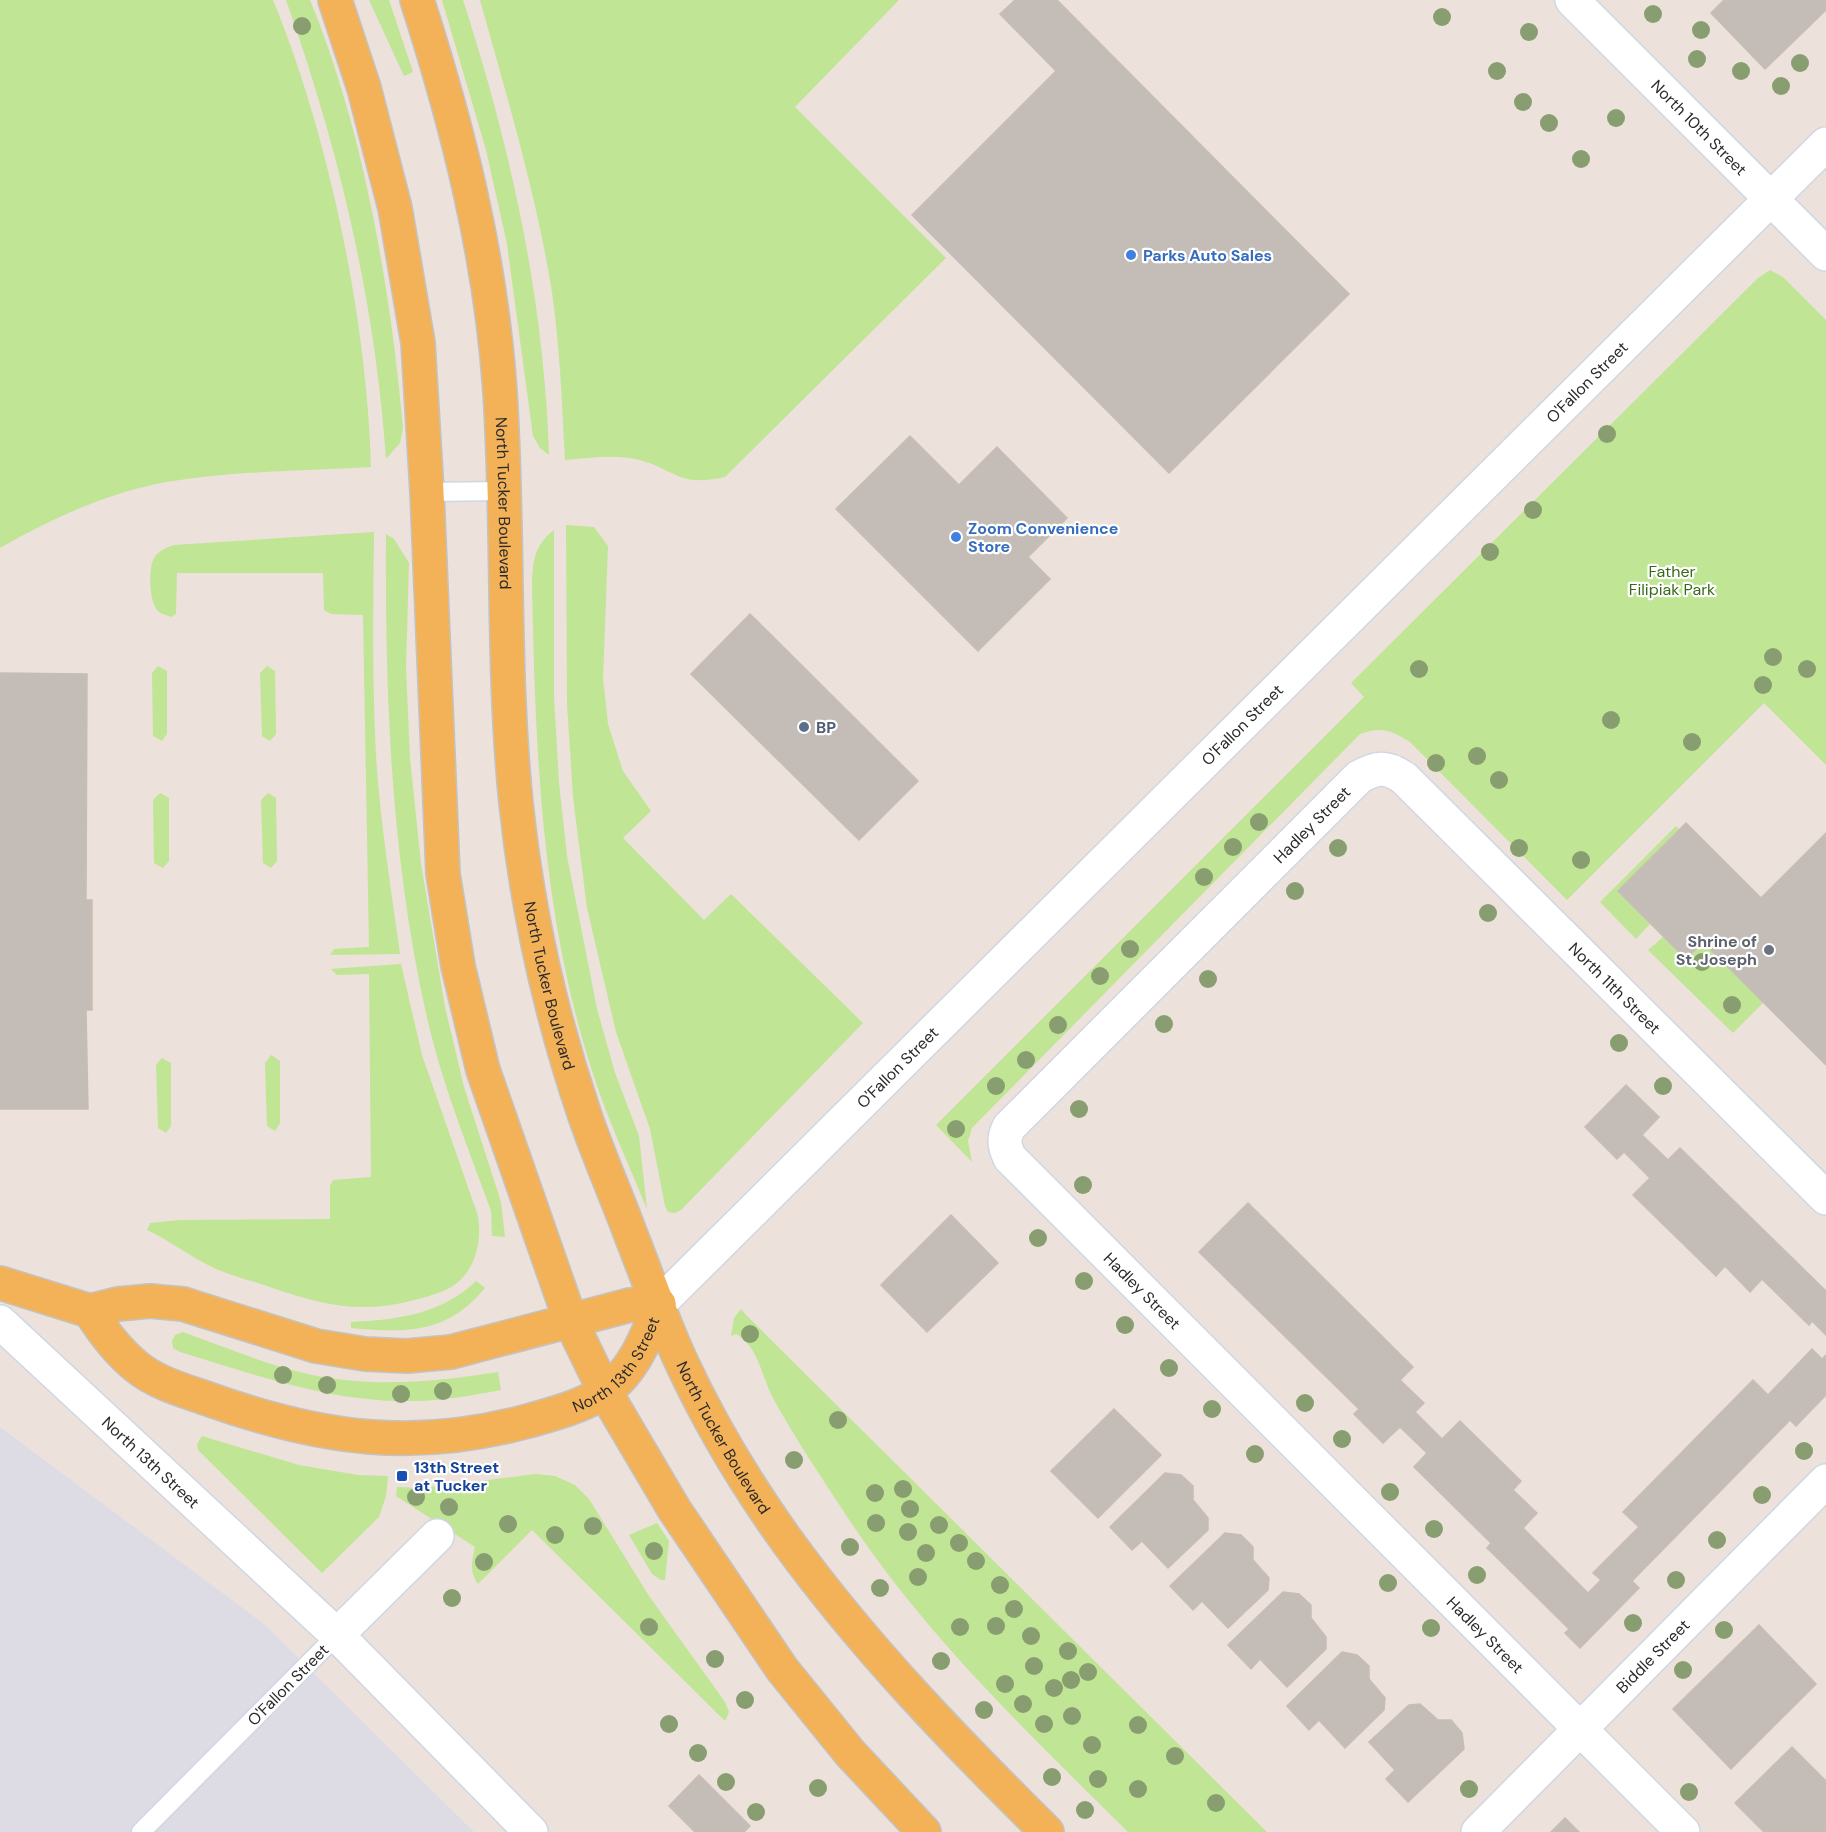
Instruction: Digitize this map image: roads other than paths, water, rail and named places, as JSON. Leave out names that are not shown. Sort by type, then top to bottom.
[{"type":"main road","points":[[334,0],[364,88],[395,208],[418,343],[427,492],[443,874],[458,966],[483,1070],[571,1322],[604,1392],[674,1509],[782,1669],[850,1753],[924,1832]]},
{"type":"main road","name":"North Tucker Boulevard","points":[[417,0],[435,56],[476,211],[500,387],[508,686],[516,802],[528,887],[568,1063],[586,1120],[679,1357],[708,1414],[786,1540],[853,1624],[923,1705],[1047,1832]]},
{"type":"main road","points":[[0,1283],[90,1311]]},
{"type":"main road","name":"North 13th Street","points":[[150,1301],[183,1304],[316,1346],[365,1354],[407,1356],[451,1352],[630,1305],[658,1304],[647,1338],[624,1372],[604,1392],[556,1413],[479,1432],[414,1438],[358,1438],[299,1427],[237,1409],[167,1384],[138,1367],[108,1340],[90,1311],[118,1304],[150,1301]]},
{"type":"street","name":"North 10th Street","points":[[1572,0],[1826,254]]},
{"type":"street","name":"O'Fallon Street","points":[[658,1304],[1826,144]]},
{"type":"street","name":"Hadley Street","points":[[1404,777],[1390,768],[1375,768],[1359,777],[1010,1127],[1004,1146],[1010,1158],[1683,1832]]},
{"type":"street","name":"North 11th Street","points":[[1404,777],[1826,1198]]},
{"type":"street","name":"North 13th Street","points":[[0,1322],[337,1635],[531,1832]]},
{"type":"street","name":"Biddle Street","points":[[1478,1832],[1826,1481]]},
{"type":"street","name":"O'Fallon Street","points":[[337,1635],[437,1536]]},
{"type":"lane","points":[[427,492],[504,491]]},
{"type":"lane","name":"O'Fallon Street","points":[[141,1832],[337,1635]]},
{"type":"place","name":"Parks Auto Sales","points":[[1131,255]]},
{"type":"place","name":"Zoom Convenience Store","points":[[956,537]]},
{"type":"place","name":"BP","points":[[804,727]]},
{"type":"place","name":"Shrine of St. Joseph","points":[[1769,950]]},
{"type":"place","name":"13th Street at Tucker","points":[[402,1476]]},
{"type":"park label","name":"Father Filipiak Park","points":[[1672,580]]}]
